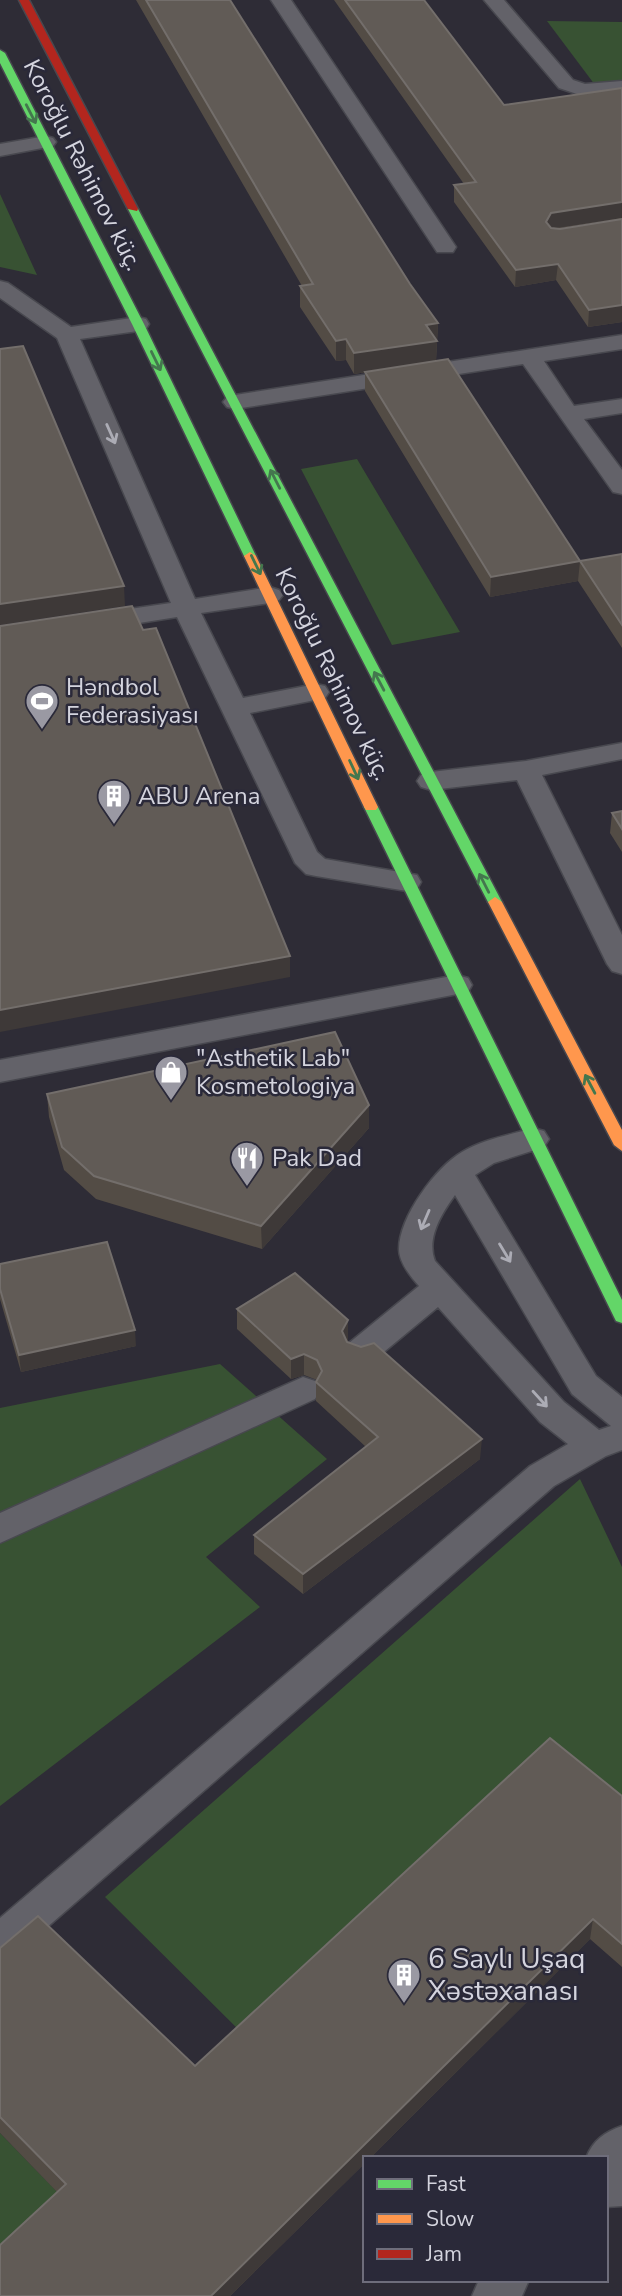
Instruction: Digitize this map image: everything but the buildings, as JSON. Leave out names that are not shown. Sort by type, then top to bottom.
[{"type":"main road","name":"Koroğlu Rəhimov küç.","points":[[24,0],[622,1144]]},
{"type":"main road","name":"Koroğlu Rəhimov küç.","points":[[0,53],[138,324],[457,985],[622,1317]]},
{"type":"lane","points":[[281,0],[445,247]]},
{"type":"lane","points":[[494,0],[566,84],[583,90],[622,87]]},
{"type":"lane","points":[[0,150],[46,142]]},
{"type":"lane","points":[[0,288],[67,334],[186,608],[305,857],[316,867],[407,882]]},
{"type":"lane","points":[[67,334],[138,324]]},
{"type":"lane","points":[[234,402],[622,342]]},
{"type":"lane","points":[[528,356],[622,487]]},
{"type":"lane","points":[[568,414],[622,406]]},
{"type":"lane","points":[[67,626],[270,595]]},
{"type":"lane","points":[[235,708],[316,692]]},
{"type":"lane","points":[[432,781],[526,770],[622,751]]},
{"type":"lane","points":[[526,770],[622,964]]},
{"type":"lane","points":[[0,1071],[457,985]]},
{"type":"lane","points":[[533,1139],[480,1157],[458,1173],[438,1194],[416,1243],[416,1256],[423,1269],[552,1412],[608,1441]]},
{"type":"lane","points":[[458,1173],[584,1385],[622,1416]]},
{"type":"lane","points":[[361,1352],[440,1287]]},
{"type":"lane","points":[[0,1529],[303,1390]]},
{"type":"lane","points":[[0,1943],[542,1476],[608,1441]]},
{"type":"lane","points":[[608,2158],[622,2146]]},
{"type":"lane","points":[[494,2296],[505,2282]]},
{"type":"green space","points":[[547,21],[622,22],[622,81],[595,85]]},
{"type":"green space","points":[[0,194],[37,275],[0,267]]},
{"type":"green space","points":[[357,459],[460,632],[392,645],[301,469]]},
{"type":"green space","points":[[220,1364],[327,1459],[206,1557],[260,1607],[0,1806],[0,1408]]},
{"type":"green space","points":[[580,1479],[622,1567],[622,1819],[248,2039],[105,1897]]},
{"type":"green space","points":[[0,2133],[68,2203],[0,2267]]},
{"type":"traffic: fast","points":[[0,53],[138,324],[250,556]]},
{"type":"traffic: fast","points":[[133,209],[495,902]]},
{"type":"traffic: fast","points":[[371,807],[622,1317]]},
{"type":"traffic: slow","points":[[250,556],[371,807]]},
{"type":"traffic: slow","points":[[495,902],[622,1145]]},
{"type":"traffic: jam","points":[[24,0],[133,209]]},
{"type":"place","name":"Həndbol Federasiyası","points":[[42,731]]},
{"type":"place","name":"ABU Arena","points":[[114,826]]},
{"type":"place","name":"\"Asthetik Lab\" Kosmetologiya","points":[[171,1102]]},
{"type":"place","name":"Pak Dad","points":[[247,1188]]},
{"type":"place","name":"6 Saylı Uşaq Xəstəxanası","points":[[404,2005]]}]
